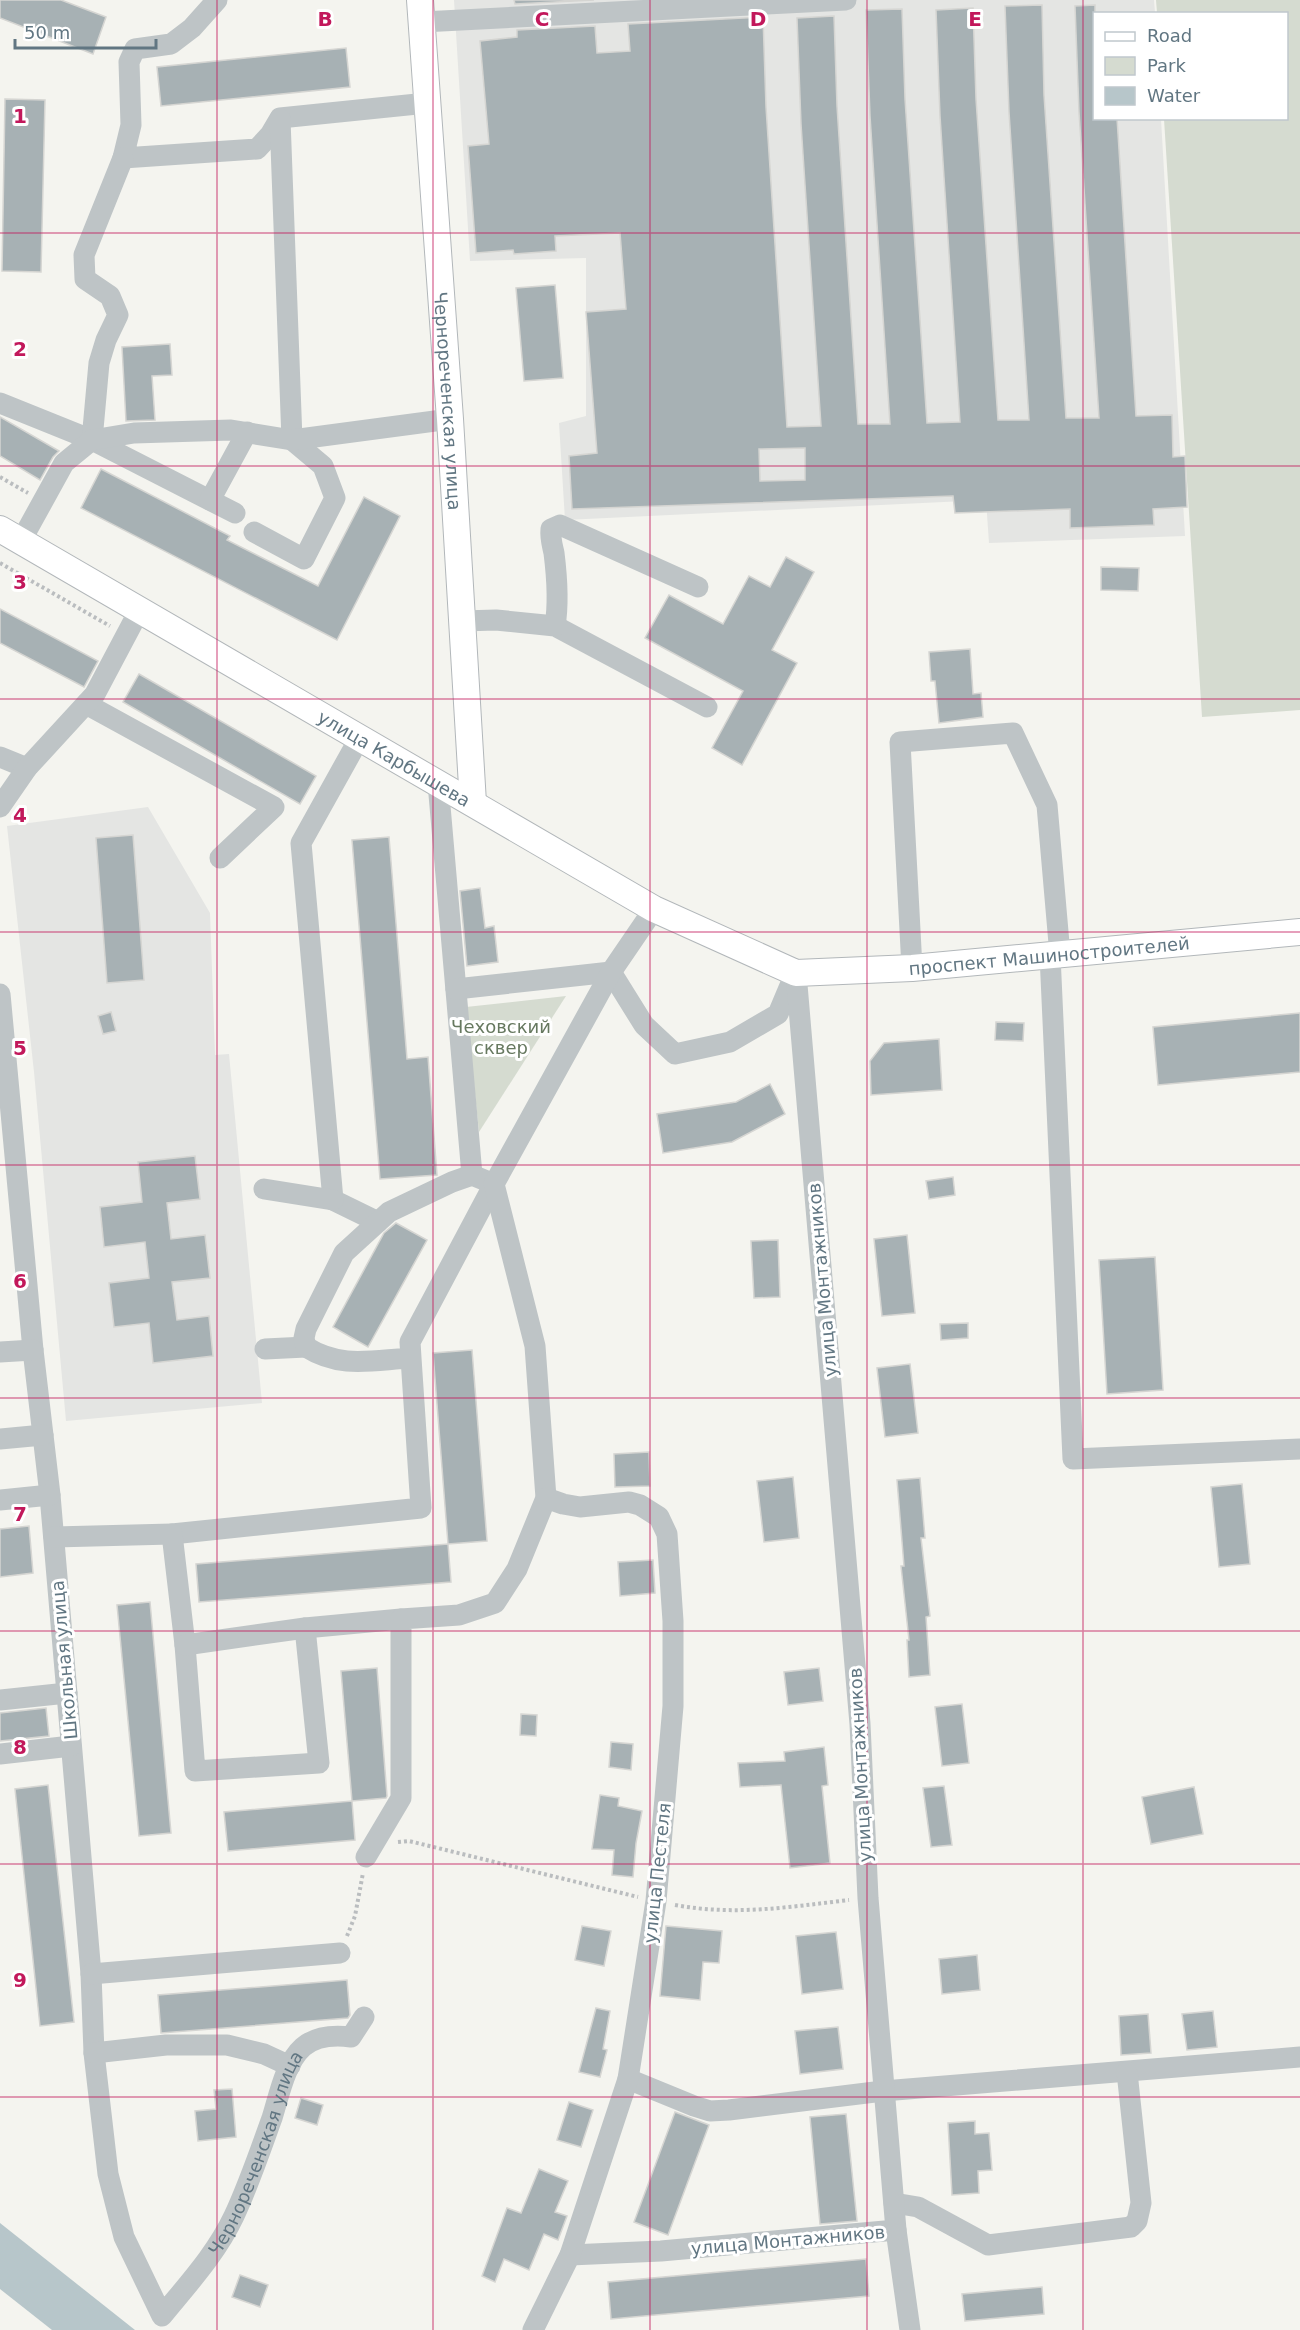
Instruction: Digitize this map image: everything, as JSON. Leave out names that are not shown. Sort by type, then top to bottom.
[{"type":"main road","name":"Чернореченская улица","points":[[421,11],[450,419],[473,803]]},
{"type":"main road","name":"улица Карбышева","points":[[11,535],[654,909],[796,973]]},
{"type":"main road","name":"проспект Машиностроителей","points":[[796,973],[912,968],[1300,932]]},
{"type":"street","points":[[92,440],[99,363],[106,340],[118,315],[110,296],[85,279],[84,255],[123,158],[131,125],[129,62],[135,49],[171,44],[192,28],[216,0]]},
{"type":"street","points":[[421,11],[846,0]]},
{"type":"street","points":[[280,118],[427,103]]},
{"type":"street","points":[[123,158],[257,149],[270,135],[280,118]]},
{"type":"street","points":[[255,532],[304,559],[335,498],[323,466],[292,440],[280,118]]},
{"type":"street","points":[[0,403],[92,440],[235,513]]},
{"type":"street","points":[[11,535],[43,501],[64,463],[92,440],[134,433],[231,430],[292,440],[450,419]]},
{"type":"street","points":[[210,500],[247,432]]},
{"type":"street","points":[[555,626],[558,605],[550,538],[551,529],[560,525],[698,587]]},
{"type":"street","points":[[0,807],[27,768],[95,694],[140,609]]},
{"type":"street","points":[[462,621],[496,620],[555,626],[707,707]]},
{"type":"street","points":[[86,704],[273,807],[220,858]]},
{"type":"street","points":[[912,968],[900,742],[1013,733],[1047,805],[1055,955],[1073,1459],[1300,1449]]},
{"type":"street","points":[[333,1200],[301,843],[360,737]]},
{"type":"street","points":[[0,757],[27,768]]},
{"type":"street","points":[[438,783],[472,1175]]},
{"type":"street","points":[[54,1537],[172,1534],[421,1508],[410,1342],[611,972],[654,909]]},
{"type":"street","points":[[456,989],[611,972]]},
{"type":"street","points":[[611,972],[644,1025],[675,1054],[730,1042],[778,1014],[796,973]]},
{"type":"street","name":"улица Монтажников","points":[[570,2255],[661,2251],[896,2230],[868,1898],[860,1724],[796,973]]},
{"type":"street","name":"Школьная улица","points":[[0,994],[33,1350],[54,1537],[91,1974],[94,2053],[108,2174],[117,2212],[132,2255],[162,2316]]},
{"type":"street","points":[[306,1347],[304,1338],[306,1329],[344,1253],[389,1212],[472,1175],[494,1184]]},
{"type":"street","points":[[185,1645],[305,1628],[459,1615],[495,1603],[517,1569],[546,1498],[535,1346],[494,1184]]},
{"type":"street","points":[[264,1189],[333,1200],[378,1222]]},
{"type":"street","points":[[265,1349],[306,1347],[322,1357],[341,1362],[411,1358]]},
{"type":"street","points":[[0,1352],[33,1350]]},
{"type":"street","points":[[0,1438],[43,1435]]},
{"type":"street","points":[[0,1500],[50,1495]]},
{"type":"street","name":"улица Пестеля","points":[[533,2330],[570,2255],[628,2079],[656,1901],[673,1706],[674,1621],[667,1534],[659,1517],[640,1505],[629,1502],[580,1507],[546,1498]]},
{"type":"street","points":[[172,1534],[185,1645],[195,1771],[319,1763],[305,1628]]},
{"type":"street","points":[[366,1857],[401,1798],[401,1619]]},
{"type":"street","points":[[0,1700],[67,1693]]},
{"type":"street","points":[[0,1754],[71,1746]]},
{"type":"street","points":[[91,1974],[340,1953]]},
{"type":"street","name":"Чернореченская улица","points":[[162,2316],[223,2238],[256,2163],[290,2066],[303,2047],[322,2037],[333,2035],[351,2037],[364,2017]]},
{"type":"street","points":[[94,2053],[166,2045],[227,2045],[264,2054],[290,2066]]},
{"type":"street","points":[[628,2079],[710,2110],[729,2110],[883,2091],[1300,2057]]},
{"type":"street","points":[[894,2203],[918,2207],[988,2245],[1131,2227],[1137,2221],[1141,2203],[1127,2072]]},
{"type":"street","points":[[896,2230],[910,2330]]},
{"type":"path","points":[[0,477],[43,501]]},
{"type":"path","points":[[0,562],[126,636]]},
{"type":"path","points":[[340,1953],[355,1916],[366,1857],[387,1844],[409,1841],[656,1901],[707,1911],[760,1911],[868,1898]]},
{"type":"shaded area","points":[[454,0],[1154,0],[1155,12],[1093,12],[1093,120],[1161,120],[1185,536],[989,543],[986,500],[565,520],[559,423],[586,416],[586,258],[470,261]]},
{"type":"shaded area","points":[[148,807],[210,913],[215,1055],[229,1054],[262,1403],[66,1421],[34,1072],[7,826]]},
{"type":"green space","points":[[1156,0],[1300,0],[1300,710],[1202,717],[1164,120],[1288,120],[1288,12],[1157,12]]},
{"type":"green space","name":"Чеховский сквер","points":[[566,996],[479,1132],[466,1007]]},
{"type":"water","points":[[0,2223],[135,2330],[52,2330],[0,2289]]},
{"type":"building","points":[[0,0],[61,0],[106,17],[93,54],[0,18]]},
{"type":"building","points":[[514,0],[594,0],[515,4]]},
{"type":"building","points":[[1042,5],[1044,95],[1066,418],[1099,418],[1079,112],[1075,6],[1095,5],[1095,12],[1093,12],[1093,120],[1117,120],[1136,416],[1172,415],[1173,457],[1185,456],[1187,507],[1153,509],[1154,525],[1070,528],[1070,509],[955,513],[953,496],[572,509],[569,456],[597,453],[586,312],[626,309],[620,233],[555,236],[556,251],[514,254],[513,250],[476,253],[468,146],[489,144],[480,41],[517,37],[517,30],[595,26],[597,53],[630,51],[628,24],[763,17],[766,107],[787,427],[821,426],[801,124],[797,18],[834,16],[837,106],[858,424],[890,424],[870,116],[866,10],[902,9],[905,99],[927,423],[960,422],[940,116],[936,10],[973,8],[976,99],[998,420],[1029,420],[1009,112],[1005,6]],"holes":[[[805,448],[805,480],[760,481],[759,449]]]},
{"type":"building","points":[[346,48],[350,87],[161,106],[157,67]]},
{"type":"building","points":[[5,99],[45,100],[41,272],[2,271]]},
{"type":"building","points":[[555,285],[563,378],[524,381],[516,288]]},
{"type":"building","points":[[170,344],[172,375],[152,376],[155,420],[126,421],[122,347]]},
{"type":"building","points":[[0,417],[59,451],[40,480],[0,456]]},
{"type":"building","points":[[101,469],[230,536],[227,540],[318,586],[364,497],[400,516],[337,640],[81,508]]},
{"type":"building","points":[[786,557],[814,572],[772,650],[797,663],[742,765],[712,748],[743,691],[645,638],[669,595],[723,624],[749,576],[770,587]]},
{"type":"building","points":[[1101,567],[1139,568],[1138,591],[1101,590]]},
{"type":"building","points":[[0,609],[98,661],[84,687],[0,643]]},
{"type":"building","points":[[970,649],[973,694],[981,693],[983,717],[939,723],[935,681],[931,681],[929,652]]},
{"type":"building","points":[[139,674],[316,776],[300,804],[123,702]]},
{"type":"building","points":[[133,835],[144,980],[107,983],[96,838]]},
{"type":"building","points":[[389,837],[407,1059],[428,1057],[437,1175],[380,1179],[352,840]]},
{"type":"building","points":[[480,888],[485,928],[494,926],[498,962],[467,966],[460,891]]},
{"type":"building","points":[[111,1012],[116,1031],[103,1034],[98,1016]]},
{"type":"building","points":[[1300,1013],[1300,1072],[1158,1085],[1153,1027]]},
{"type":"building","points":[[996,1022],[1024,1023],[1023,1041],[995,1040]]},
{"type":"building","points":[[939,1039],[942,1090],[871,1095],[870,1061],[884,1043]]},
{"type":"building","points":[[770,1084],[785,1114],[732,1142],[663,1153],[657,1114],[736,1102]]},
{"type":"building","points":[[195,1156],[200,1199],[167,1203],[171,1239],[205,1235],[210,1278],[172,1282],[177,1320],[209,1316],[213,1356],[153,1363],[149,1323],[114,1327],[109,1283],[149,1278],[145,1242],[104,1247],[100,1207],[142,1202],[138,1162]]},
{"type":"building","points":[[953,1177],[955,1195],[929,1199],[926,1181]]},
{"type":"building","points":[[396,1223],[427,1240],[368,1347],[333,1327],[384,1233]]},
{"type":"building","points":[[907,1235],[915,1313],[882,1316],[874,1239]]},
{"type":"building","points":[[778,1240],[780,1297],[754,1298],[751,1241]]},
{"type":"building","points":[[1155,1257],[1163,1390],[1107,1394],[1099,1260]]},
{"type":"building","points":[[968,1323],[968,1338],[941,1340],[940,1324]]},
{"type":"building","points":[[472,1350],[487,1541],[448,1544],[433,1353]]},
{"type":"building","points":[[910,1364],[918,1433],[885,1437],[877,1368]]},
{"type":"building","points":[[649,1452],[650,1486],[615,1487],[614,1454]]},
{"type":"building","points":[[793,1477],[799,1538],[764,1542],[757,1481]]},
{"type":"building","points":[[920,1478],[925,1538],[921,1538],[930,1616],[926,1617],[930,1675],[909,1677],[907,1640],[909,1640],[901,1566],[904,1566],[897,1480]]},
{"type":"building","points":[[1242,1484],[1250,1564],[1219,1567],[1211,1487]]},
{"type":"building","points":[[29,1526],[33,1573],[0,1577],[0,1529]]},
{"type":"building","points":[[448,1544],[451,1582],[199,1602],[196,1564]]},
{"type":"building","points":[[653,1560],[655,1593],[620,1596],[618,1562]]},
{"type":"building","points":[[150,1602],[171,1833],[139,1836],[117,1605]]},
{"type":"building","points":[[377,1668],[387,1796],[386,1798],[352,1801],[341,1671]]},
{"type":"building","points":[[819,1668],[823,1701],[788,1705],[784,1672]]},
{"type":"building","points":[[962,1704],[969,1763],[942,1766],[935,1707]]},
{"type":"building","points":[[46,1708],[49,1736],[0,1741],[0,1713]]},
{"type":"building","points":[[521,1714],[537,1715],[536,1736],[520,1735]]},
{"type":"building","points":[[611,1742],[633,1744],[631,1770],[609,1767]]},
{"type":"building","points":[[824,1747],[828,1785],[822,1786],[830,1863],[790,1868],[781,1785],[740,1787],[738,1763],[785,1761],[784,1752]]},
{"type":"building","points":[[48,1785],[74,2022],[40,2026],[15,1789]]},
{"type":"building","points":[[944,1786],[952,1845],[931,1847],[923,1788]]},
{"type":"building","points":[[1194,1787],[1203,1834],[1151,1844],[1142,1797]]},
{"type":"building","points":[[600,1795],[619,1798],[618,1806],[642,1811],[633,1877],[612,1875],[614,1850],[592,1849]]},
{"type":"building","points":[[352,1801],[355,1840],[228,1851],[224,1812]]},
{"type":"building","points":[[582,1926],[611,1931],[604,1966],[575,1960]]},
{"type":"building","points":[[666,1926],[722,1931],[719,1963],[703,1962],[700,2000],[660,1996]]},
{"type":"building","points":[[836,1932],[843,1989],[802,1994],[796,1936]]},
{"type":"building","points":[[977,1955],[980,1990],[942,1994],[939,1959]]},
{"type":"building","points":[[347,1980],[350,2015],[348,2018],[161,2033],[158,1995]]},
{"type":"building","points":[[596,2008],[610,2011],[603,2049],[607,2050],[600,2077],[579,2072]]},
{"type":"building","points":[[1213,2011],[1217,2047],[1187,2050],[1182,2014]]},
{"type":"building","points":[[1148,2014],[1151,2053],[1121,2055],[1119,2016]]},
{"type":"building","points":[[838,2027],[843,2069],[800,2074],[795,2031]]},
{"type":"building","points":[[232,2089],[236,2137],[198,2141],[195,2111],[216,2109],[214,2090]]},
{"type":"building","points":[[301,2098],[323,2105],[317,2125],[295,2118]]},
{"type":"building","points":[[569,2102],[593,2110],[581,2147],[557,2140]]},
{"type":"building","points":[[675,2112],[709,2125],[668,2235],[634,2222]]},
{"type":"building","points":[[846,2114],[857,2221],[820,2224],[810,2117]]},
{"type":"building","points":[[975,2121],[975,2134],[989,2133],[992,2170],[978,2171],[979,2193],[952,2195],[948,2123]]},
{"type":"building","points":[[539,2169],[568,2181],[555,2212],[567,2216],[558,2240],[544,2234],[529,2270],[504,2259],[495,2282],[482,2276],[507,2208],[521,2213]]},
{"type":"building","points":[[866,2259],[869,2296],[611,2319],[608,2282]]},
{"type":"building","points":[[240,2275],[268,2285],[260,2307],[232,2297]]},
{"type":"building","points":[[1042,2287],[1044,2314],[965,2321],[962,2294]]}]
